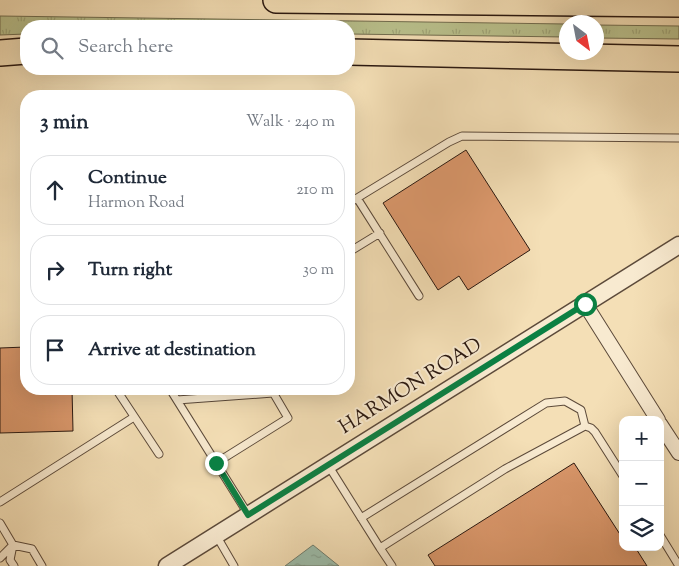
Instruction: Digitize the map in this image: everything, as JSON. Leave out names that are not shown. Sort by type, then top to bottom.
[{"type":"highway","points":[[276,0],[679,4]]},
{"type":"highway","points":[[0,53],[20,51]]},
{"type":"highway","points":[[355,52],[679,59]]},
{"type":"street","name":"HARMON ROAD","points":[[167,566],[679,245]]},
{"type":"street","points":[[585,304],[655,416]]},
{"type":"street","points":[[664,430],[679,453]]},
{"type":"lane","points":[[419,296],[357,198],[449,142],[462,136],[679,138]]},
{"type":"lane","points":[[355,248],[380,233]]},
{"type":"lane","points":[[120,395],[159,454]]},
{"type":"lane","points":[[174,395],[248,515]]},
{"type":"lane","points":[[177,400],[230,395]]},
{"type":"lane","points":[[216,463],[288,418],[274,395]]},
{"type":"lane","points":[[361,518],[546,403],[565,401],[581,410],[585,426]]},
{"type":"lane","points":[[0,502],[134,417]]},
{"type":"lane","points":[[380,548],[505,469],[585,426],[595,432],[619,470]]},
{"type":"lane","points":[[328,464],[392,566]]},
{"type":"lane","points":[[0,523],[13,545],[10,560],[14,566]]},
{"type":"lane","points":[[216,535],[234,566]]},
{"type":"lane","points":[[664,542],[679,566]]},
{"type":"lane","points":[[0,558],[13,545]]},
{"type":"lane","points":[[13,545],[32,549],[42,566]]},
{"type":"green space","points":[[0,16],[283,20],[20,20],[20,34],[0,35]]},
{"type":"green space","points":[[355,21],[559,24],[559,37],[355,34]]},
{"type":"green space","points":[[604,25],[679,26],[679,39],[604,38]]},
{"type":"water","points":[[313,545],[339,566],[285,566]]},
{"type":"building","points":[[466,150],[530,250],[468,290],[459,276],[438,290],[383,203]]},
{"type":"building","points":[[20,347],[20,395],[72,395],[73,431],[0,433],[0,348]]},
{"type":"building","points":[[574,463],[619,533],[619,551],[638,551],[647,566],[435,566],[428,555]]},
{"type":"route","points":[[216,463],[248,515],[585,304]]}]
